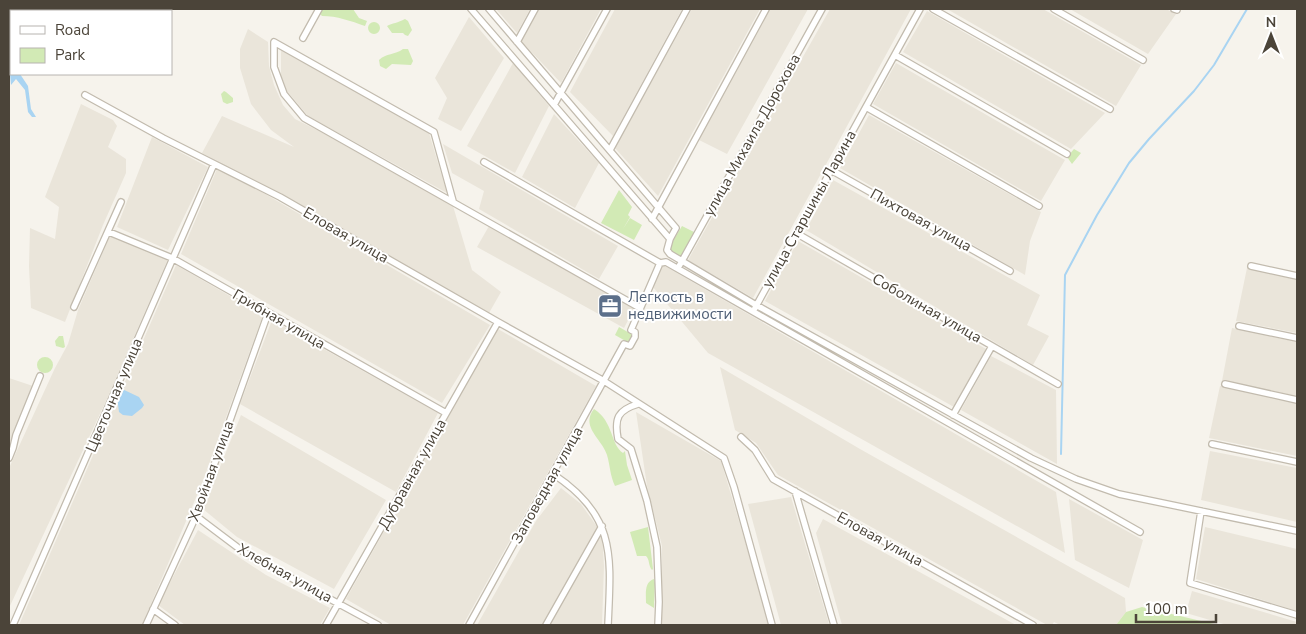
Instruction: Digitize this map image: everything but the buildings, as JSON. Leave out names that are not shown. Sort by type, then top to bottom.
[{"type":"street","points":[[303,38],[319,9]]},
{"type":"street","points":[[471,9],[670,240]]},
{"type":"street","points":[[489,9],[676,228],[670,240],[668,250],[670,254],[756,305],[953,414],[1076,479],[1119,494],[1297,531]]},
{"type":"street","points":[[517,42],[535,9]]},
{"type":"street","points":[[554,105],[607,9]]},
{"type":"street","points":[[610,150],[687,9]]},
{"type":"street","points":[[652,219],[766,9]]},
{"type":"street","name":"улица Михаила Дорохова","points":[[678,268],[822,9]]},
{"type":"street","name":"улица Старшины Ларина","points":[[752,312],[920,9]]},
{"type":"street","points":[[933,9],[1110,109]]},
{"type":"street","points":[[1054,9],[1143,60]]},
{"type":"street","points":[[453,201],[434,132],[274,42],[274,67],[284,94],[304,118],[640,308],[660,263]]},
{"type":"street","points":[[895,55],[1068,154]]},
{"type":"street","name":"Еловая улица","points":[[85,95],[214,164],[280,196],[604,381],[724,458],[734,487],[772,625]]},
{"type":"street","points":[[866,107],[1039,206]]},
{"type":"street","points":[[484,162],[660,263],[666,262],[678,268],[1140,532]]},
{"type":"street","name":"Цветочная улица","points":[[13,625],[214,164]]},
{"type":"street","name":"Пихтовая улица","points":[[831,170],[1010,271]]},
{"type":"street","points":[[74,307],[122,202]]},
{"type":"street","name":"Грибная улица","points":[[109,232],[172,258],[446,413]]},
{"type":"street","name":"Соболиная улица","points":[[796,233],[1058,384]]},
{"type":"street","points":[[1251,266],[1297,276]]},
{"type":"street","name":"Заповедная улица","points":[[469,625],[624,344],[630,346],[635,337],[635,332],[631,330],[640,308]]},
{"type":"street","name":"Хвойная улица","points":[[146,625],[196,516],[268,314]]},
{"type":"street","name":"Дубравная улица","points":[[326,625],[498,322]]},
{"type":"street","points":[[1239,326],[1297,338]]},
{"type":"street","points":[[953,414],[992,346]]},
{"type":"street","points":[[9,458],[40,376]]},
{"type":"street","points":[[1225,384],[1297,400]]},
{"type":"street","points":[[638,404],[625,408],[620,414],[616,428],[618,439],[631,449],[647,501],[657,547],[658,625]]},
{"type":"street","name":"Еловая улица","points":[[741,437],[754,450],[773,478],[1033,625]]},
{"type":"street","points":[[1212,444],[1297,462]]},
{"type":"street","points":[[1047,479],[1053,468]]},
{"type":"street","points":[[552,474],[569,485],[582,497],[602,526],[608,547],[609,560],[608,625]]},
{"type":"street","points":[[795,491],[834,625]]},
{"type":"street","points":[[1201,511],[1190,583],[1297,615]]},
{"type":"street","name":"Хлебная улица","points":[[196,516],[245,553],[378,625]]},
{"type":"street","points":[[546,625],[602,526]]},
{"type":"street","points":[[153,610],[175,625]]},
{"type":"shaded area","points":[[496,9],[530,9],[517,33]]},
{"type":"shaded area","points":[[539,9],[601,9],[561,83],[521,41]]},
{"type":"shaded area","points":[[615,9],[682,9],[613,136],[570,92]]},
{"type":"shaded area","points":[[692,9],[760,9],[658,196],[615,148]]},
{"type":"shaded area","points":[[770,9],[808,9],[727,154],[697,139]]},
{"type":"shaded area","points":[[830,9],[911,9],[753,298],[688,260]]},
{"type":"shaded area","points":[[947,9],[1043,9],[1141,65],[1116,106]]},
{"type":"shaded area","points":[[1070,9],[1166,9],[1176,14],[1148,54]]},
{"type":"shaded area","points":[[927,11],[1105,113],[1071,149],[903,52]]},
{"type":"shaded area","points":[[469,17],[504,58],[461,131],[438,119],[447,98],[435,78]]},
{"type":"shaded area","points":[[248,29],[268,42],[269,66],[274,85],[283,105],[295,119],[453,206],[472,270],[501,292],[489,313],[202,153],[222,116],[294,147],[271,130],[251,104],[240,68],[240,49]]},
{"type":"shaded area","points":[[281,49],[429,133],[447,193],[308,116],[287,91],[281,75]]},
{"type":"shaded area","points":[[513,63],[549,106],[515,173],[467,146]]},
{"type":"shaded area","points":[[896,63],[1065,160],[1041,201],[873,104]]},
{"type":"shaded area","points":[[81,104],[113,120],[117,126],[108,147],[126,159],[126,173],[103,225],[65,322],[31,308],[30,228],[55,239],[59,207],[45,197]]},
{"type":"shaded area","points":[[554,114],[599,163],[575,208],[522,177]]},
{"type":"shaded area","points":[[869,115],[1041,212],[1030,241],[1025,275],[840,168]]},
{"type":"shaded area","points":[[152,137],[208,167],[168,250],[117,227]]},
{"type":"shaded area","points":[[443,144],[618,246],[599,279],[479,209],[484,191],[452,173]]},
{"type":"shaded area","points":[[217,169],[260,191],[490,325],[442,403],[181,254]]},
{"type":"shaded area","points":[[833,180],[1040,295],[1027,325],[1049,336],[1033,365],[806,230]]},
{"type":"shaded area","points":[[489,226],[634,309],[624,328],[477,247]]},
{"type":"shaded area","points":[[110,236],[168,259],[106,401],[9,608],[9,468],[68,344],[78,310]]},
{"type":"shaded area","points":[[798,241],[986,349],[954,407],[765,301]]},
{"type":"shaded area","points":[[176,265],[263,315],[203,481],[142,625],[19,625]]},
{"type":"shaded area","points":[[663,265],[1056,492],[1065,553],[708,353],[653,287]]},
{"type":"shaded area","points":[[1247,268],[1297,280],[1297,333],[1236,321]]},
{"type":"shaded area","points":[[272,320],[438,413],[396,492],[240,404]]},
{"type":"shaded area","points":[[1232,328],[1297,342],[1297,396],[1222,381]]},
{"type":"shaded area","points":[[498,329],[596,386],[463,625],[391,625],[346,599]]},
{"type":"shaded area","points":[[991,356],[1056,390],[1057,464],[961,410]]},
{"type":"shaded area","points":[[720,367],[860,449],[1125,598],[1126,612],[1116,625],[1060,625],[1054,622],[1052,625],[1047,625],[778,475],[756,443],[735,430]]},
{"type":"shaded area","points":[[9,378],[33,386],[9,445]]},
{"type":"shaded area","points":[[1220,386],[1297,403],[1297,456],[1209,438]]},
{"type":"shaded area","points":[[636,412],[721,461],[770,625],[662,625],[662,546],[647,486]]},
{"type":"shaded area","points":[[241,415],[386,500],[334,589],[237,537],[203,509]]},
{"type":"shaded area","points":[[1210,451],[1297,468],[1297,522],[1201,500]]},
{"type":"shaded area","points":[[561,488],[581,504],[598,528],[543,625],[477,625],[536,521]]},
{"type":"shaded area","points":[[791,497],[829,625],[781,625],[748,504]]},
{"type":"shaded area","points":[[1069,499],[1143,540],[1129,588],[1075,560]]},
{"type":"shaded area","points":[[823,519],[1016,625],[842,625],[816,533]]},
{"type":"shaded area","points":[[1205,527],[1297,549],[1297,611],[1196,579]]},
{"type":"shaded area","points":[[198,530],[266,575],[330,608],[320,625],[185,625],[158,605]]},
{"type":"shaded area","points":[[602,533],[604,566],[602,625],[549,625]]},
{"type":"shaded area","points":[[1192,591],[1297,622],[1297,625],[1227,625],[1186,613]]},
{"type":"green space","points":[[321,9],[353,9],[359,18],[367,21],[365,26],[339,18],[322,16],[320,14]]},
{"type":"green space","points":[[405,19],[412,30],[408,36],[403,33],[392,33],[387,26],[400,21]]},
{"type":"green space","points":[[376,22],[379,23],[379,33],[372,34],[369,33],[368,26],[369,23]]},
{"type":"green space","points":[[403,49],[408,49],[413,61],[411,65],[392,64],[386,69],[380,66],[379,60]]},
{"type":"green space","points":[[224,91],[233,98],[233,102],[227,104],[223,102],[221,94]]},
{"type":"green space","points":[[1074,149],[1081,153],[1072,164],[1067,157]]},
{"type":"green space","points":[[619,190],[632,207],[628,215],[630,217],[623,229],[630,218],[642,225],[634,240],[601,223]]},
{"type":"green space","points":[[682,226],[694,232],[683,254],[679,257],[671,252],[670,246]]},
{"type":"green space","points":[[619,327],[633,335],[629,343],[615,335]]},
{"type":"green space","points":[[59,336],[63,336],[65,347],[63,348],[56,346],[55,341]]},
{"type":"green space","points":[[45,357],[53,365],[45,373],[37,365]]},
{"type":"green space","points":[[594,409],[609,426],[619,449],[623,453],[625,451],[632,480],[615,486],[607,455],[593,433],[589,422],[590,415]]},
{"type":"green space","points":[[648,527],[652,570],[646,556],[637,556],[630,532]]},
{"type":"green space","points":[[654,579],[654,608],[646,603],[646,589]]},
{"type":"green space","points":[[1142,607],[1218,625],[1116,625],[1126,612]]},
{"type":"water","points":[[9,9],[86,9],[10,10],[9,73]]},
{"type":"water","points":[[10,75],[21,75],[28,86],[31,109],[36,117],[32,117],[28,112],[25,90],[16,79],[11,85]]},
{"type":"water","points":[[120,388],[139,397],[144,405],[132,416],[123,415],[119,412],[117,397]]},
{"type":"waterway","points":[[1061,454],[1065,275],[1097,215],[1129,163],[1194,91],[1214,65],[1247,9]]},
{"type":"place","name":"Легкость в недвижимости","points":[[610,306]]}]
